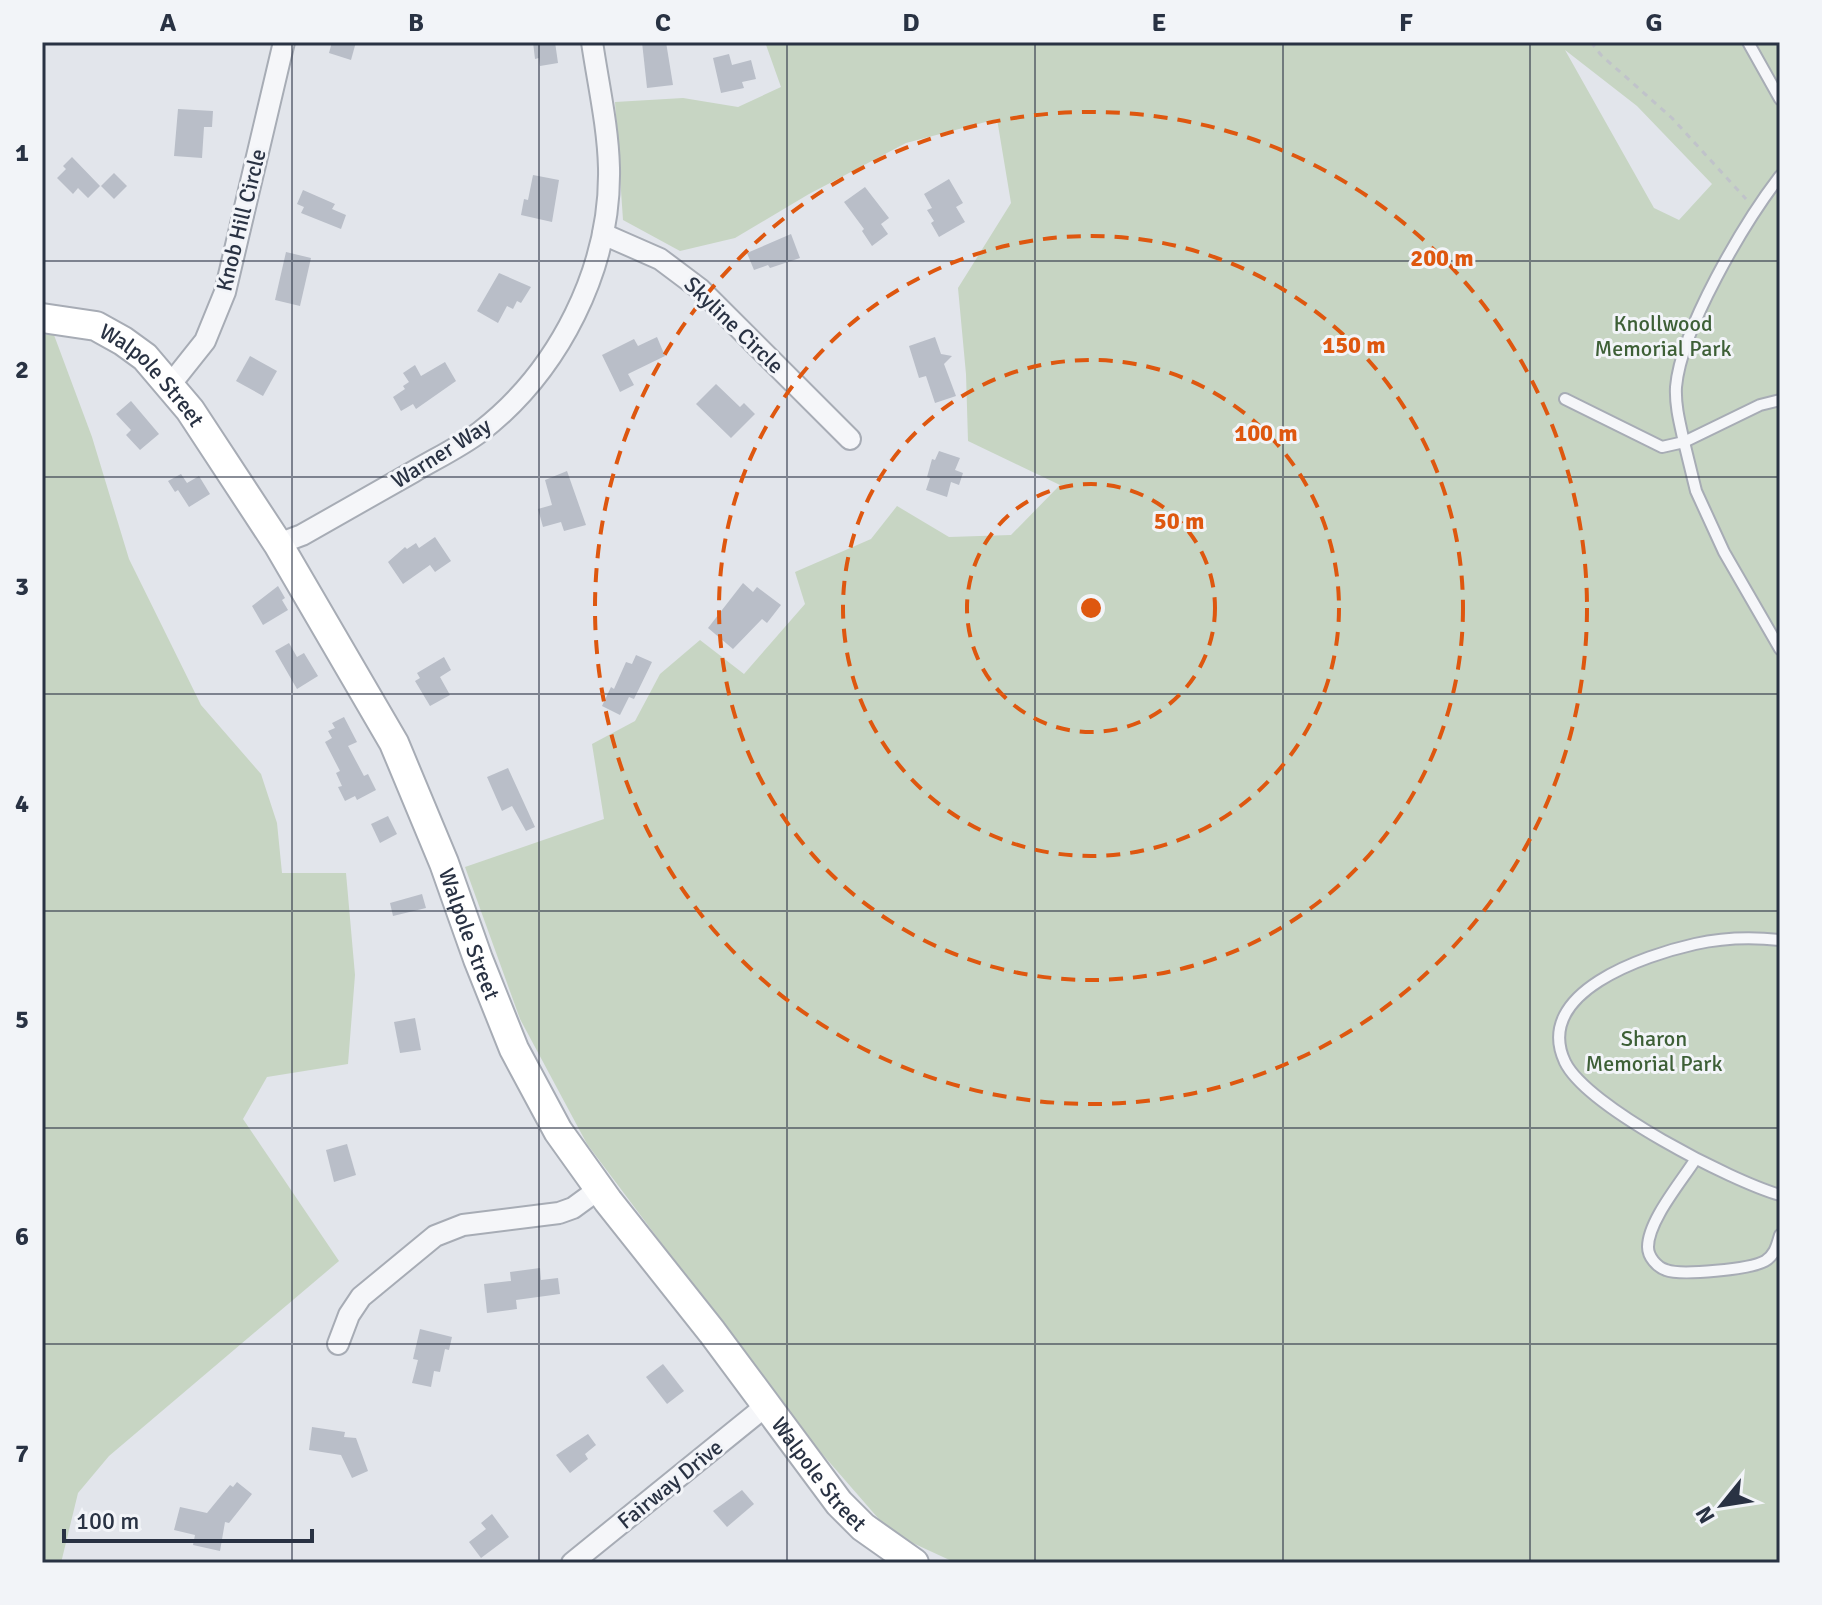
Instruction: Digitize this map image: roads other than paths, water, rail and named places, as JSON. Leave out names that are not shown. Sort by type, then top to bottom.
[{"type":"main road","name":"Walpole Street","points":[[42,318],[96,326],[123,341],[145,357],[190,410],[278,544],[394,743],[444,863],[514,1049],[558,1131],[839,1503],[863,1527],[914,1563]]},
{"type":"street","name":"Knob Hill Circle","points":[[170,385],[205,341],[225,292],[284,42]]},
{"type":"street","name":"Warner Way","points":[[278,544],[302,535],[468,441],[525,391],[553,353],[586,289],[603,234],[609,169],[592,42]]},
{"type":"street","name":"Skyline Circle","points":[[603,234],[660,259],[700,289],[850,439]]},
{"type":"street","points":[[338,1344],[349,1315],[361,1297],[435,1236],[463,1225],[559,1213],[573,1208],[599,1189]]},
{"type":"street","name":"Fairway Drive","points":[[572,1563],[767,1405]]},
{"type":"lane","points":[[1748,42],[1780,99]]},
{"type":"lane","points":[[1780,176],[1723,268],[1687,342],[1676,387],[1677,411],[1696,491],[1724,552],[1780,649]]},
{"type":"lane","points":[[1565,399],[1662,447],[1684,442],[1746,411],[1780,400]]},
{"type":"lane","points":[[1780,940],[1727,939],[1697,943],[1664,952],[1599,980],[1574,1001],[1562,1023],[1561,1049],[1565,1062],[1580,1081],[1612,1107],[1695,1160],[1759,1189],[1780,1195]]},
{"type":"lane","points":[[1695,1160],[1655,1224],[1648,1249],[1657,1264],[1674,1272],[1755,1265],[1773,1254],[1780,1235]]},
{"type":"park label","name":"Knollwood Memorial Park","points":[[1663,336]]},
{"type":"park label","name":"Sharon Memorial Park","points":[[1654,1050]]}]
